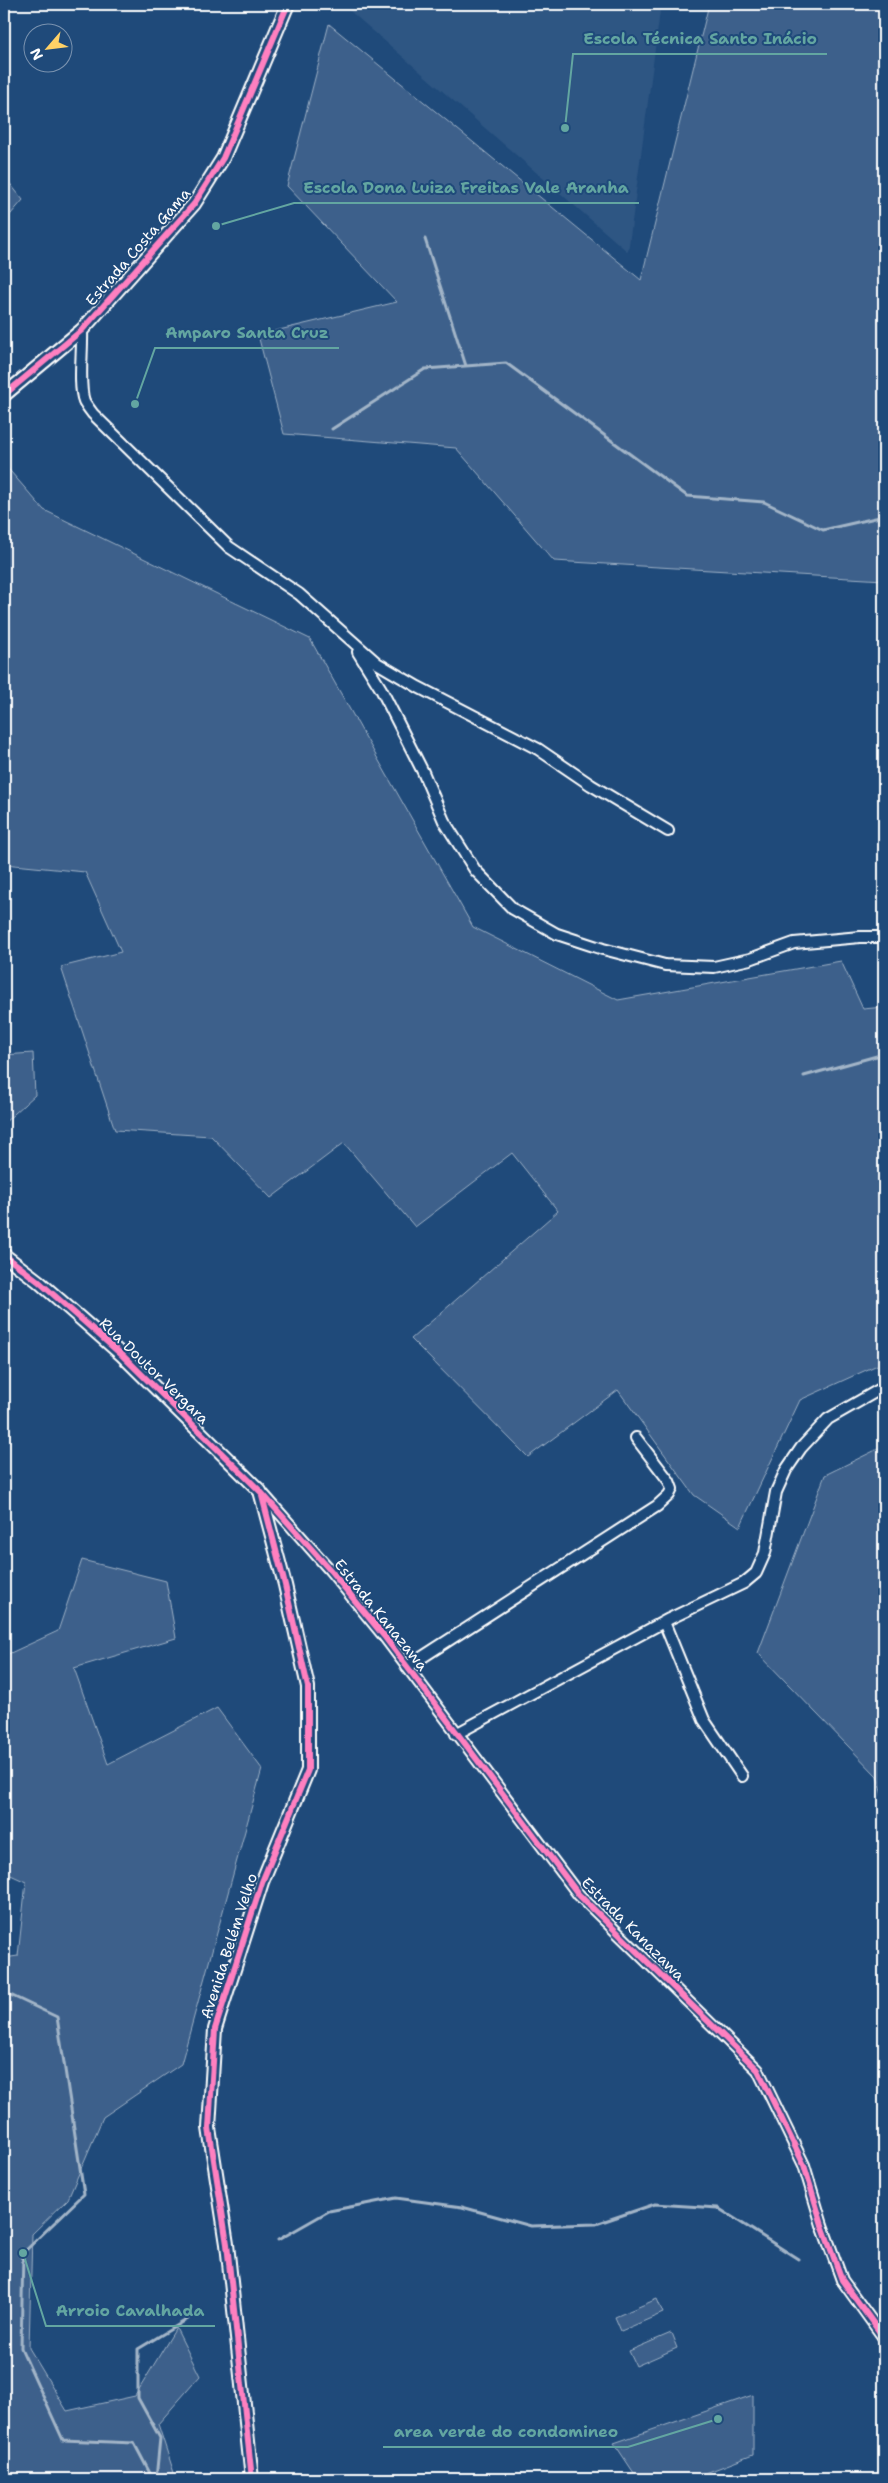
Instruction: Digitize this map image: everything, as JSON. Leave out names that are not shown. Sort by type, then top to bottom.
[{"type":"main road","name":"Estrada Costa Gama","points":[[4,395],[82,330],[194,204],[223,158],[288,4]]},
{"type":"main road","name":"Rua Doutor Vergara","points":[[4,1255],[38,1281],[122,1355],[260,1491]]},
{"type":"main road","name":"Avenida Belém Velho","points":[[252,2479],[227,2244],[209,2128],[215,2029],[262,1882],[308,1770],[308,1687],[285,1585],[260,1491]]},
{"type":"street","points":[[82,330],[81,390],[84,402],[93,414],[228,548],[299,594],[385,668],[418,687],[515,735],[591,785],[668,831]]},
{"type":"street","points":[[353,642],[386,697],[424,772],[444,821],[475,870],[513,909],[557,934],[603,949],[665,965],[714,967],[750,959],[794,943],[860,937],[884,937]]},
{"type":"street","points":[[456,1734],[664,1622],[744,1583],[756,1574],[765,1553],[776,1492],[786,1470],[801,1448],[828,1419],[884,1387]]},
{"type":"street","points":[[408,1667],[657,1506],[669,1496],[672,1488],[669,1481],[636,1438]]},
{"type":"street","name":"Estrada Kanazawa","points":[[260,1491],[330,1570],[408,1667],[456,1734],[579,1895],[758,2070],[804,2165],[822,2225],[842,2280],[884,2338]]},
{"type":"street","points":[[664,1622],[704,1720],[742,1776]]},
{"type":"shaded area","points":[[342,4],[661,4],[628,252]]},
{"type":"shaded area","points":[[709,4],[884,4],[884,580],[554,561],[456,448],[284,434],[258,335],[397,302],[287,186],[329,24],[641,280]]},
{"type":"shaded area","points":[[4,176],[23,200],[4,222]]},
{"type":"shaded area","points":[[4,464],[44,510],[310,639],[473,927],[618,1000],[841,961],[863,1009],[884,1007],[884,1362],[800,1400],[740,1527],[694,1495],[618,1390],[528,1457],[411,1339],[558,1211],[512,1153],[415,1227],[344,1143],[271,1198],[211,1136],[115,1130],[61,967],[121,952],[85,872],[4,864]]},
{"type":"shaded area","points":[[33,1053],[35,1095],[4,1123],[4,1055]]},
{"type":"shaded area","points":[[884,1446],[884,1803],[877,1776],[758,1653],[825,1475]]},
{"type":"shaded area","points":[[82,1560],[166,1581],[176,1638],[74,1668],[108,1764],[217,1708],[262,1769],[181,2064],[103,2117],[68,2199],[32,2234],[29,2348],[67,2411],[135,2396],[176,2328],[200,2376],[158,2424],[176,2479],[4,2479],[4,1958],[18,1956],[26,1882],[4,1872],[4,1656],[58,1631]]},
{"type":"shaded area","points":[[657,2299],[663,2313],[621,2331],[615,2317]]},
{"type":"shaded area","points":[[671,2333],[677,2348],[636,2366],[629,2351]]},
{"type":"shaded area","points":[[753,2395],[753,2455],[690,2479],[638,2479],[614,2443]]},
{"type":"waterway","points":[[425,239],[466,366]]},
{"type":"waterway","points":[[332,429],[425,369],[506,363],[687,496],[764,502],[823,530],[884,516]]},
{"type":"waterway","points":[[804,1076],[884,1054]]},
{"type":"waterway","points":[[4,1992],[57,2017],[84,2194],[23,2253],[21,2348],[63,2440],[134,2443],[153,2479]]},
{"type":"waterway","points":[[278,2240],[329,2211],[396,2198],[462,2207],[531,2226],[596,2224],[655,2204],[718,2208],[798,2259]]},
{"type":"waterway","points":[[156,2479],[160,2438],[138,2398],[138,2349],[188,2319]]},
{"type":"cycle path","points":[[4,395],[82,330],[194,204],[223,158],[288,4]]},
{"type":"cycle path","points":[[4,1255],[38,1281],[122,1355],[260,1491],[330,1570],[384,1636],[579,1895],[758,2070],[804,2165],[822,2225],[842,2280],[884,2338]]},
{"type":"cycle path","points":[[252,2479],[227,2244],[209,2128],[215,2029],[262,1882],[308,1770],[308,1687],[285,1585],[262,1496]]},
{"type":"place","name":"Escola Técnica Santo Inácio","points":[[565,128]]},
{"type":"place","name":"Escola Dona Luiza Freitas Vale Aranha","points":[[216,226]]},
{"type":"place","name":"Amparo Santa Cruz","points":[[135,404]]},
{"type":"place","name":"Arroio Cavalhada","points":[[23,2253]]},
{"type":"place","name":"area verde do condomineo","points":[[718,2419]]}]
